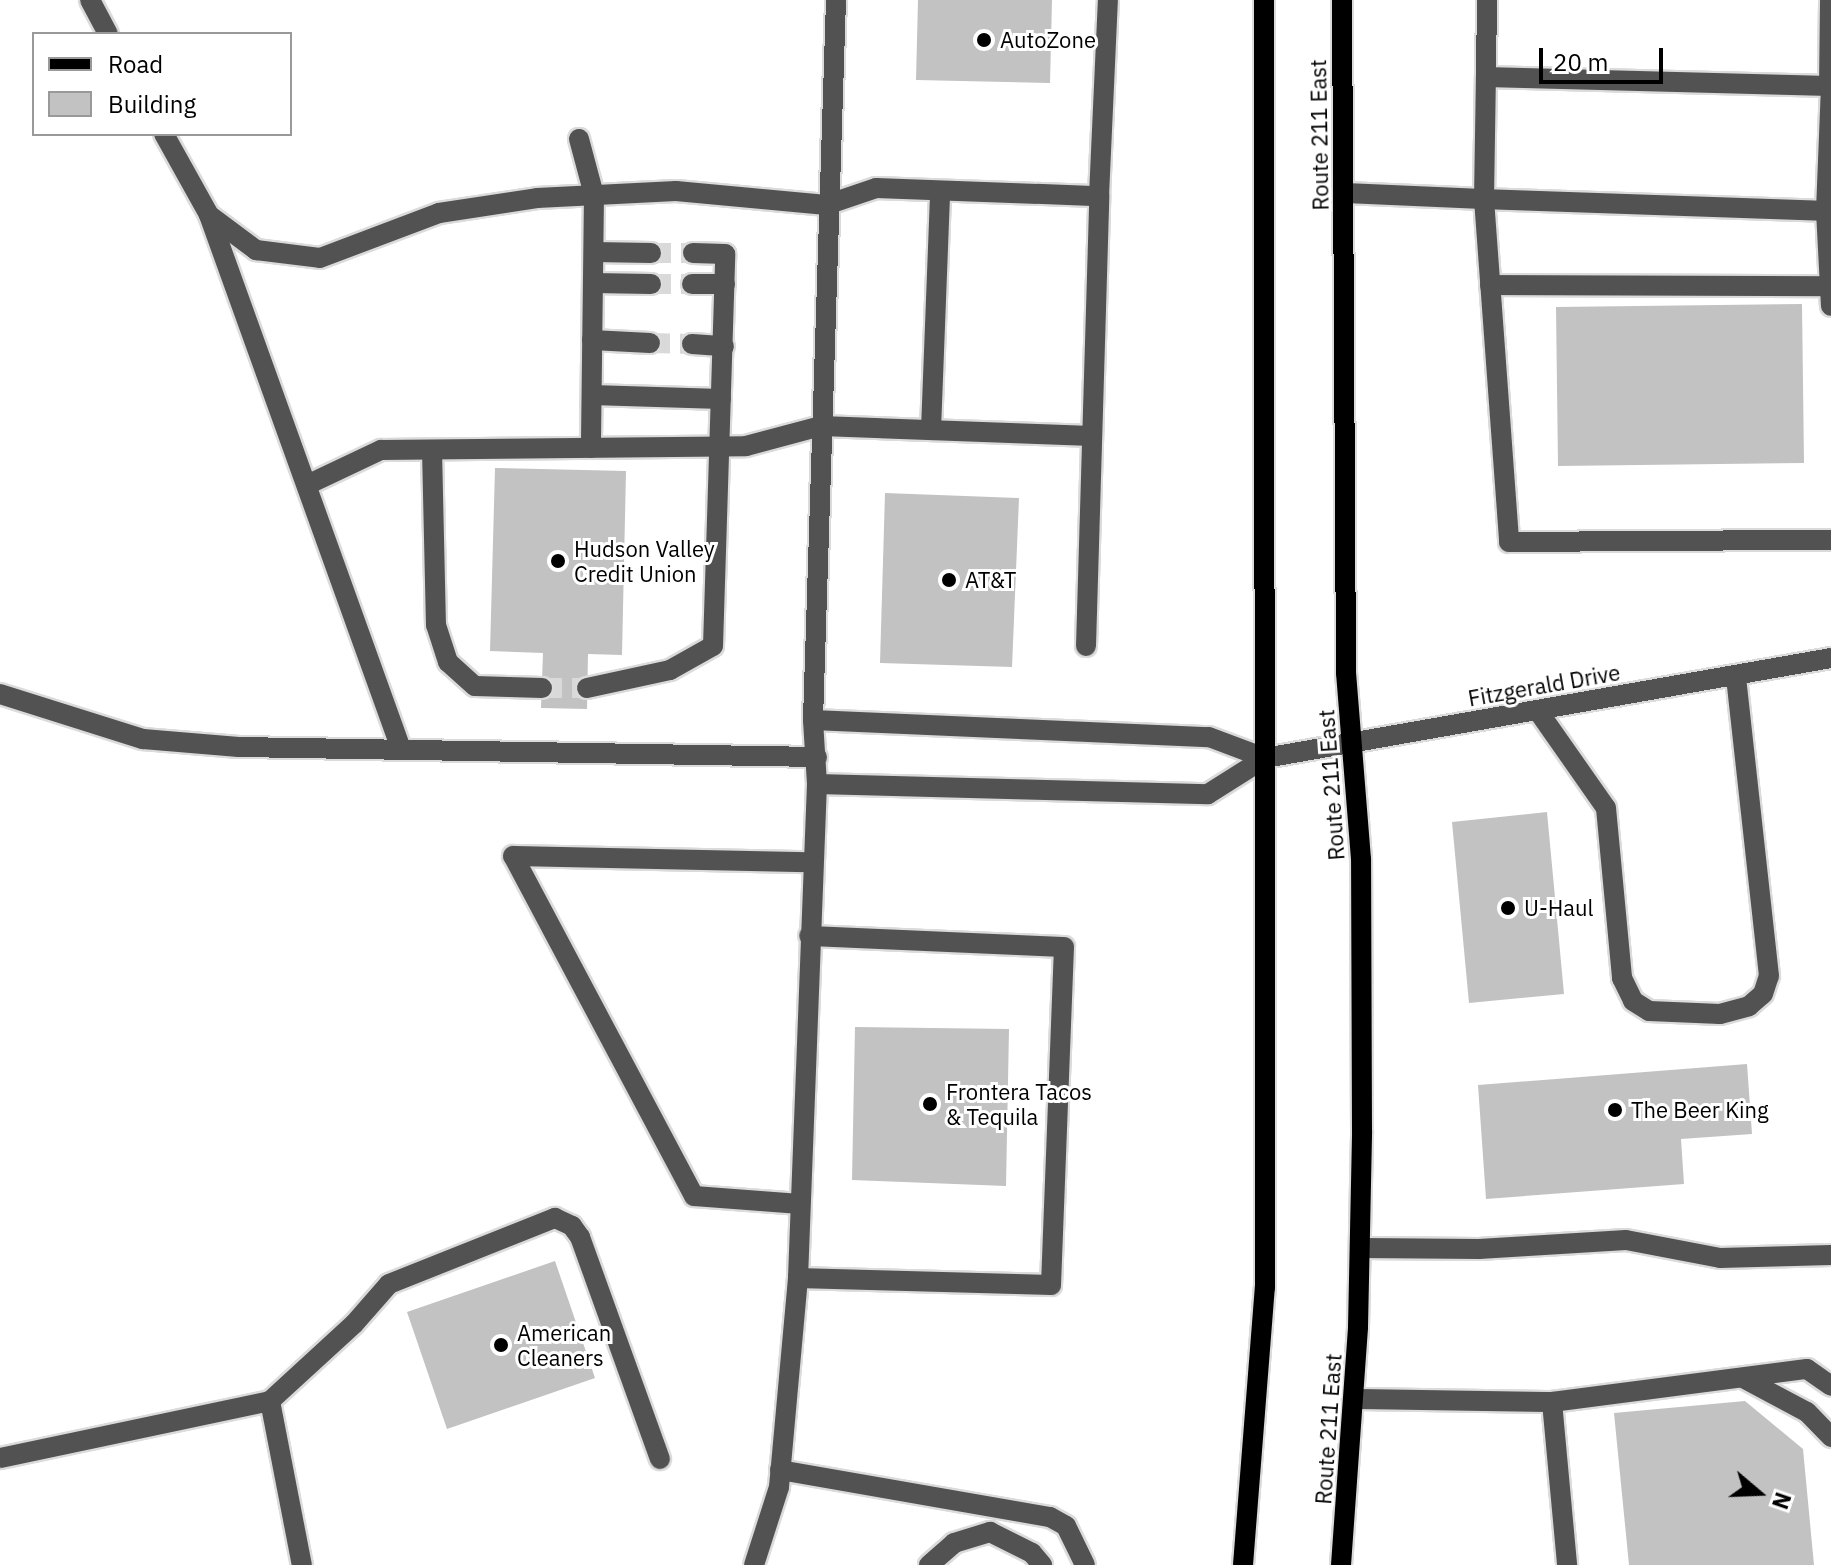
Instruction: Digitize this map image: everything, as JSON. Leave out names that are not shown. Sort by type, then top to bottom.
[{"type":"main road","points":[[1243,1565],[1265,1288],[1264,0]]},
{"type":"main road","name":"Route 211 East","points":[[1341,1565],[1354,1399],[1361,1248],[1361,859],[1346,673],[1342,0]]},
{"type":"street","points":[[90,0],[107,32]]},
{"type":"street","points":[[754,1565],[780,1470],[798,1278],[810,862],[817,784],[813,720],[826,205],[836,0]]},
{"type":"street","points":[[1086,646],[1108,0]]},
{"type":"street","points":[[1487,0],[1484,199],[1509,542],[1831,540]]},
{"type":"street","points":[[1490,285],[1830,296],[1826,211],[1830,0]]},
{"type":"street","points":[[1486,77],[1830,86]]},
{"type":"street","points":[[165,136],[209,215],[309,484],[401,749]]},
{"type":"street","points":[[579,139],[594,195],[591,448]]},
{"type":"street","points":[[209,215],[256,250],[320,258],[439,213],[594,195],[676,191],[826,205],[876,188],[1099,196]]},
{"type":"street","points":[[931,430],[940,191]]},
{"type":"street","points":[[1344,193],[1826,211]]},
{"type":"street","points":[[594,252],[651,253]]},
{"type":"street","points":[[587,688],[670,670],[713,646],[725,254],[693,253]]},
{"type":"street","points":[[593,283],[651,284]]},
{"type":"street","points":[[692,284],[725,284]]},
{"type":"street","points":[[592,340],[650,343]]},
{"type":"street","points":[[692,344],[724,346]]},
{"type":"street","points":[[592,395],[721,399]]},
{"type":"street","points":[[309,484],[381,450],[746,446],[821,426],[1092,436]]},
{"type":"street","points":[[432,450],[436,625],[448,662],[475,686],[542,688]]},
{"type":"street","name":"Fitzgerald Drive","points":[[1265,758],[1352,740],[1538,711],[1831,658]]},
{"type":"street","points":[[1538,711],[1606,808],[1622,978],[1633,1001],[1649,1011],[1720,1014],[1749,1006],[1763,994],[1769,976],[1736,676]]},
{"type":"street","points":[[0,694],[143,739],[401,749],[817,757]]},
{"type":"street","points":[[813,720],[1209,737],[1265,758]]},
{"type":"street","points":[[817,784],[1208,794],[1265,758]]},
{"type":"street","points":[[800,1204],[694,1196],[513,856],[810,862]]},
{"type":"street","points":[[798,1278],[1051,1285],[1064,947],[809,936]]},
{"type":"street","points":[[0,1458],[270,1401],[354,1324],[389,1284],[546,1220],[564,1222],[580,1237],[660,1459]]},
{"type":"street","points":[[1361,1248],[1479,1249],[1626,1240],[1720,1258],[1831,1255]]},
{"type":"street","points":[[1354,1399],[1552,1402],[1807,1369],[1831,1386]]},
{"type":"street","points":[[1742,1378],[1807,1412],[1831,1437]]},
{"type":"street","points":[[270,1401],[302,1565]]},
{"type":"street","points":[[1552,1402],[1567,1565]]},
{"type":"street","points":[[780,1470],[1050,1517],[1066,1526],[1085,1565]]},
{"type":"street","points":[[929,1565],[954,1543],[990,1532],[1032,1553],[1042,1565]]},
{"type":"building","name":"AutoZone","points":[[918,0],[1052,0],[1050,83],[916,80]]},
{"type":"building","points":[[1802,304],[1804,463],[1558,466],[1556,307]]},
{"type":"building","name":"Hudson Valley Credit Union","points":[[495,468],[626,471],[622,655],[588,654],[587,709],[541,708],[543,653],[490,651]]},
{"type":"building","name":"AT&T","points":[[885,493],[1019,498],[1012,667],[880,663]]},
{"type":"building","name":"U-Haul","points":[[1547,812],[1564,994],[1469,1003],[1452,822]]},
{"type":"building","name":"Frontera Tacos & Tequila","points":[[855,1027],[1009,1029],[1006,1186],[852,1180]]},
{"type":"building","name":"The Beer King","points":[[1747,1064],[1752,1134],[1681,1139],[1684,1184],[1486,1199],[1478,1085]]},
{"type":"building","name":"American Cleaners","points":[[555,1261],[595,1378],[447,1429],[407,1312]]},
{"type":"building","points":[[1745,1401],[1803,1449],[1814,1565],[1629,1565],[1614,1413]]},
{"type":"tunnel","points":[[651,253],[693,253]]},
{"type":"tunnel","points":[[651,284],[692,284]]},
{"type":"tunnel","points":[[650,343],[692,344]]},
{"type":"tunnel","points":[[542,688],[587,688]]},
{"type":"place","name":"AutoZone","points":[[984,40]]},
{"type":"place","name":"Hudson Valley Credit Union","points":[[558,561]]},
{"type":"place","name":"AT&T","points":[[949,580]]},
{"type":"place","name":"U-Haul","points":[[1508,908]]},
{"type":"place","name":"Frontera Tacos & Tequila","points":[[930,1104]]},
{"type":"place","name":"The Beer King","points":[[1615,1110]]},
{"type":"place","name":"American Cleaners","points":[[501,1345]]}]
